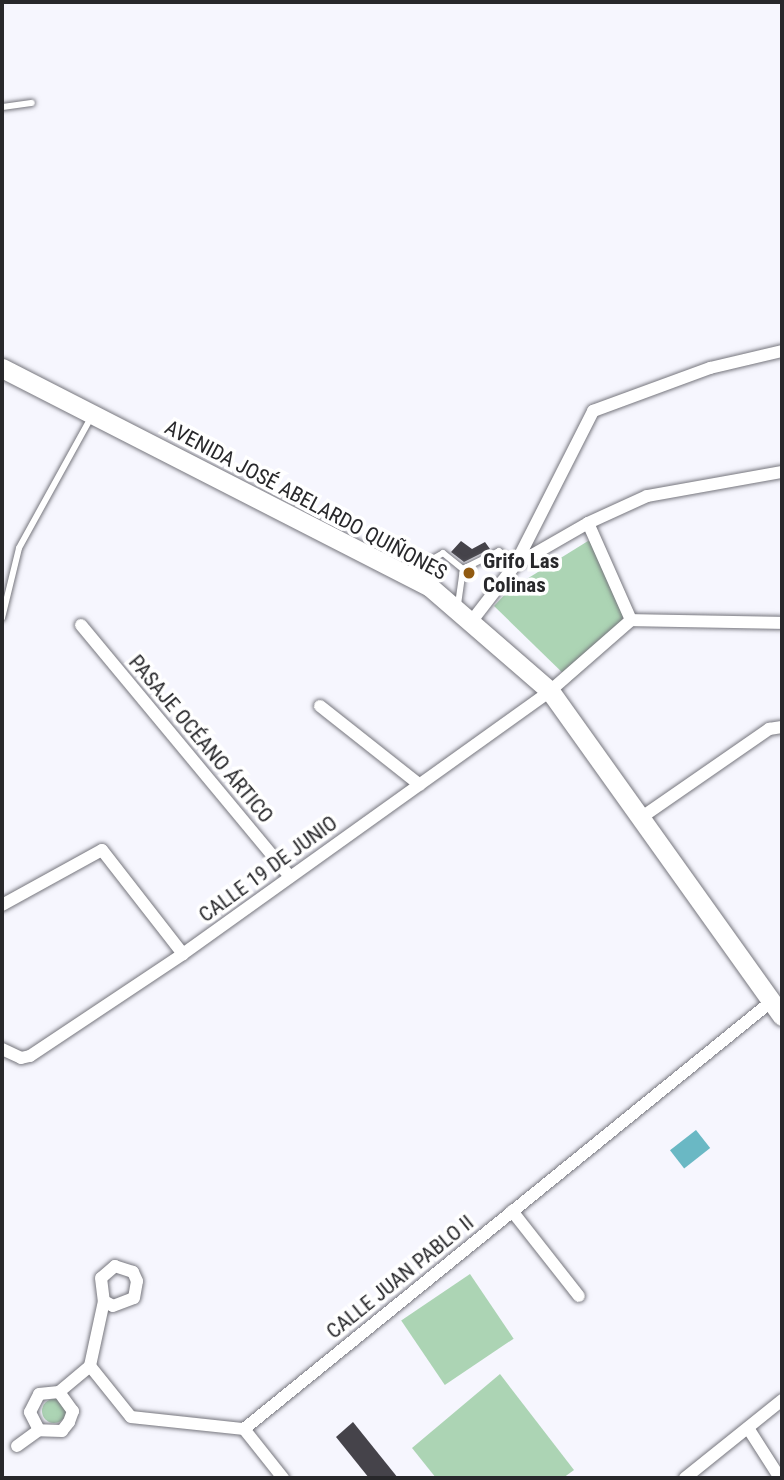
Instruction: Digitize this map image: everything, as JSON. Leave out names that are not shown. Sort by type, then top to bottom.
[{"type":"main road","name":"AVENIDA JOSÉ ABELARDO QUIÑONES","points":[[2,368],[430,587],[551,691],[777,1008]]},
{"type":"street","points":[[515,565],[593,411],[710,368],[782,351]]},
{"type":"street","points":[[464,616],[515,565],[588,523],[647,496],[782,472]]},
{"type":"street","points":[[588,523],[631,620],[782,623]]},
{"type":"street","name":"CALLE 19 DE JUNIO","points":[[2,1049],[21,1058],[30,1056],[183,954],[551,691],[631,620]]},
{"type":"street","name":"PASAJE OCÉANO ÁRTICO","points":[[81,625],[290,877]]},
{"type":"street","points":[[320,706],[419,785]]},
{"type":"street","points":[[642,817],[769,729],[782,727]]},
{"type":"street","points":[[2,905],[102,850],[183,954]]},
{"type":"street","name":"CALLE JUAN PABLO II","points":[[244,1429],[512,1211],[777,1008]]},
{"type":"street","points":[[512,1211],[579,1296]]},
{"type":"street","points":[[38,1430],[32,1421],[33,1402],[39,1394],[59,1392],[90,1367],[104,1301]]},
{"type":"street","points":[[90,1367],[131,1417],[244,1429],[283,1478]]},
{"type":"street","points":[[17,1446],[38,1430],[62,1431],[69,1422],[73,1410],[59,1392]]},
{"type":"street","points":[[685,1478],[782,1400]]},
{"type":"street","points":[[748,1428],[780,1478]]},
{"type":"lane","points":[[2,107],[32,103]]},
{"type":"lane","points":[[2,618],[19,548],[92,414]]},
{"type":"lane","points":[[463,569],[499,551],[515,565]]},
{"type":"lane","points":[[405,574],[443,553],[463,569]]},
{"type":"lane","points":[[463,569],[464,616]]},
{"type":"green space","points":[[592,541],[629,628],[571,681],[494,606],[509,590]]},
{"type":"green space","points":[[470,1274],[514,1339],[445,1385],[401,1320]]},
{"type":"green space","points":[[500,1374],[574,1470],[563,1478],[436,1478],[412,1448]]},
{"type":"green space","points":[[54,1399],[62,1403],[66,1411],[62,1419],[54,1423],[46,1419],[42,1411],[46,1403]]},
{"type":"water","points":[[696,1130],[710,1148],[684,1168],[670,1150]]},
{"type":"building","points":[[461,541],[472,549],[485,542],[490,549],[464,562],[451,552]]},
{"type":"building","points":[[353,1422],[398,1478],[369,1478],[336,1437]]},
{"type":"place","name":"Grifo Las Colinas","points":[[469,573]]}]
